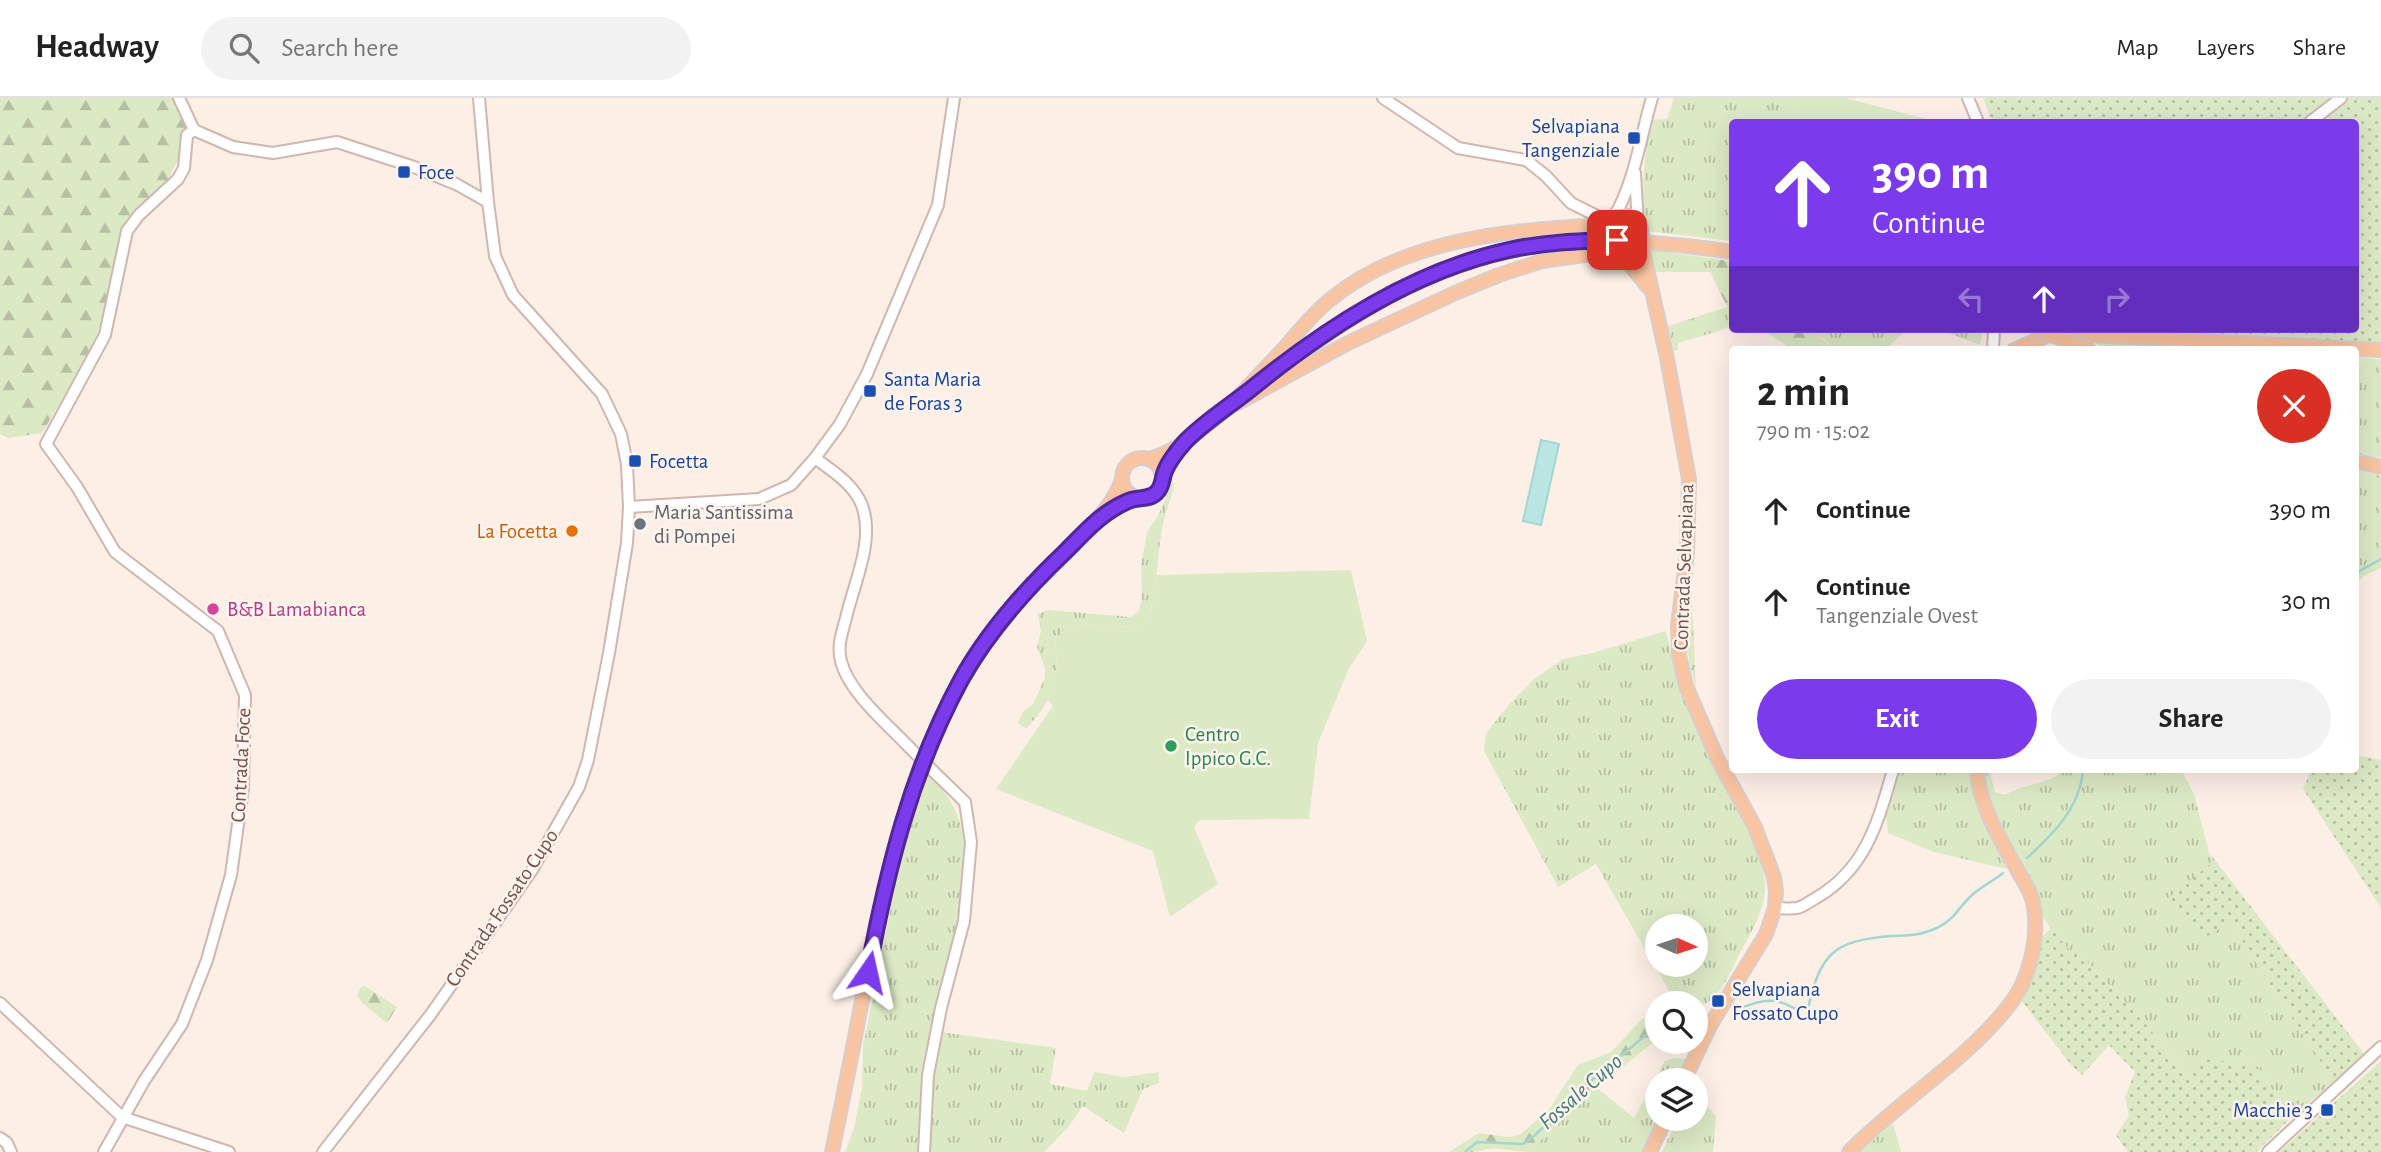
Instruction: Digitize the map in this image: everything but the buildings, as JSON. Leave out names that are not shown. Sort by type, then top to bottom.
[{"type":"main road","points":[[1627,217],[1638,225],[1641,242],[1632,254],[1585,255],[1542,261],[1488,279],[1348,343],[1243,402],[1229,407],[1330,299],[1369,274],[1410,255],[1460,242],[1542,228],[1627,217]]},
{"type":"main road","points":[[1608,221],[1601,230],[1601,241],[1615,256]]},
{"type":"main road","points":[[832,1152],[877,920],[901,826],[927,749],[963,678],[1010,610],[1099,517],[1118,491],[1125,467],[1136,459],[1160,456],[1185,442],[1281,365],[1341,324],[1402,288],[1475,259],[1509,250],[1556,243],[1617,240],[1672,243],[1729,252]]},
{"type":"main road","name":"Contrada Selvapiana","points":[[1641,242],[1667,358],[1689,480],[1687,554],[1678,625],[1679,655],[1686,686],[1717,758],[1755,827],[1774,877],[1775,908],[1766,934],[1711,1024],[1691,1068]]},
{"type":"main road","name":"Contrada Selvapiana","points":[[1615,256],[1640,275],[1652,293]]},
{"type":"main road","points":[[2046,333],[2081,346]]},
{"type":"main road","points":[[2023,346],[2053,333]]},
{"type":"main road","points":[[2112,333],[2318,346]]},
{"type":"main road","points":[[2359,349],[2381,350]]},
{"type":"main road","points":[[1099,517],[1136,498],[1153,496],[1161,487],[1167,466],[1185,442]]},
{"type":"main road","points":[[1149,459],[1158,465],[1163,476]]},
{"type":"main road","points":[[2359,462],[2381,467]]},
{"type":"main road","points":[[1122,480],[1126,491],[1136,498]]},
{"type":"main road","points":[[1849,1152],[1874,1126],[1965,1050],[2008,1008],[2021,987],[2028,967],[2035,934],[2033,899],[1982,799],[1978,773]]},
{"type":"main road","points":[[1650,1152],[1660,1131]]},
{"type":"street","points":[[179,98],[194,130],[233,147],[273,153],[337,142],[414,167],[456,184],[488,202]]},
{"type":"street","name":"Contrada Fossato Cupo","points":[[323,1152],[431,1014],[524,881],[579,788],[588,760],[628,543],[627,464],[621,434],[602,394],[513,295],[495,256],[480,98]]},
{"type":"street","points":[[629,508],[759,499],[791,485],[815,458],[840,424],[867,374],[938,205],[954,98]]},
{"type":"street","points":[[1382,98],[1458,148],[1526,160],[1546,176],[1571,203],[1608,221],[1620,205],[1635,167],[1652,98]]},
{"type":"street","points":[[1968,98],[1977,119]]},
{"type":"street","points":[[2314,119],[2341,98]]},
{"type":"street","name":"Contrada Foce","points":[[122,1116],[182,1024],[207,960],[231,875],[243,788],[245,695],[219,631],[115,552],[77,487],[46,444],[105,335],[127,231],[139,215],[178,179],[184,167],[187,135],[194,130]]},
{"type":"street","points":[[1635,167],[1638,225]]},
{"type":"street","points":[[815,458],[851,489],[860,501],[866,520],[860,569],[839,647],[847,677],[907,745],[965,802],[971,842],[964,921],[941,1008],[928,1075],[924,1152]]},
{"type":"street","points":[[1775,908],[1798,908],[1826,892],[1849,873],[1873,833],[1892,773]]},
{"type":"street","points":[[0,1003],[122,1116],[229,1152]]},
{"type":"street","points":[[2268,1152],[2381,1048]]},
{"type":"street","points":[[104,1152],[122,1116]]},
{"type":"street","points":[[0,1138],[7,1143],[11,1152]]},
{"type":"green space","points":[[0,98],[174,98],[185,120],[181,153],[167,182],[126,222],[112,268],[102,334],[42,433],[8,438],[0,434]]},
{"type":"green space","points":[[1674,98],[1796,98],[1791,119],[1729,119],[1729,241],[1647,231],[1644,176],[1651,120],[1667,119]]},
{"type":"green space","points":[[1796,98],[1846,98],[1926,119],[1791,119]]},
{"type":"green space","points":[[1983,98],[2381,98],[2381,345],[2162,333],[2359,333],[2359,119],[1991,119]]},
{"type":"green space","points":[[1650,250],[1717,259],[1711,272],[1655,272]]},
{"type":"green space","points":[[1717,259],[1729,261],[1729,308],[1727,307],[1711,272]]},
{"type":"green space","points":[[1729,308],[1729,328],[1678,343],[1678,350],[1674,351],[1668,326]]},
{"type":"green space","points":[[1768,333],[1810,333],[1831,346],[1787,346]]},
{"type":"green space","points":[[1810,333],[1903,333],[1889,346],[1831,346],[1824,339]]},
{"type":"green space","points":[[1948,333],[1982,333],[1980,345]]},
{"type":"green space","points":[[2089,340],[2187,346],[2100,346]]},
{"type":"green space","points":[[2359,357],[2381,359],[2381,458],[2359,454]]},
{"type":"green space","points":[[2359,470],[2381,476],[2381,568],[2364,576],[2359,582]]},
{"type":"green space","points":[[1173,481],[1174,488],[1161,535],[1154,597],[1142,627],[1072,625],[1065,629],[1055,641],[1056,668],[1052,689],[1043,709],[1026,729],[1018,723],[1023,712],[1033,704],[1045,678],[1045,668],[1037,647],[1041,631],[1038,614],[1048,610],[1130,617],[1138,612],[1142,599],[1141,565],[1147,532],[1158,516]]},
{"type":"green space","name":"Centro Ippico G.C.","points":[[1351,570],[1367,641],[1349,668],[1318,743],[1309,819],[1199,820],[1194,827],[1218,884],[1170,917],[1153,851],[996,789],[1053,706],[1048,700],[1056,671],[1055,641],[1065,629],[1072,625],[1142,627],[1151,609],[1157,575]]},
{"type":"green space","points":[[1691,581],[1696,688],[1685,634],[1685,608]]},
{"type":"green space","points":[[1666,631],[1676,672],[1694,724],[1758,852],[1765,887],[1759,916],[1721,989],[1708,1002],[1708,991],[1669,991],[1661,977],[1708,977],[1708,914],[1645,914],[1645,949],[1596,864],[1558,887],[1484,751],[1486,733],[1508,706],[1534,679],[1563,659]]},
{"type":"green space","points":[[2359,756],[2381,760],[2381,908],[2303,789],[2310,773],[2359,773]]},
{"type":"green space","points":[[1897,773],[1971,773],[1978,807],[2004,857],[2007,869],[1934,852],[1888,833],[1886,816]]},
{"type":"green space","points":[[1987,773],[1990,773],[1995,792],[2005,795],[2051,779],[2060,773],[2183,773],[2194,794],[2209,853],[2215,860],[2166,901],[2230,922],[2334,1082],[2291,1118],[2254,1061],[2240,1067],[2229,1062],[2185,1074],[2148,1027],[2086,960],[2069,950],[2041,915],[2040,898],[1996,814],[1986,781]]},
{"type":"green space","points":[[929,774],[952,804],[958,818],[965,847],[965,863],[963,900],[920,1152],[845,1152],[854,1128],[862,1088],[863,1046],[894,893],[907,838]]},
{"type":"green space","points":[[2215,860],[2365,1055],[2334,1082],[2230,922],[2206,937],[2165,901]]},
{"type":"green space","points":[[2051,928],[2069,950],[2086,960],[2148,1027],[2185,1074],[2205,1059],[2229,1062],[2240,1067],[2254,1061],[2291,1118],[2256,1152],[2128,1152],[2116,1135],[2129,1116],[2125,1097],[2135,1072],[2109,1045],[2082,1075],[2021,1000],[2033,972],[2040,939]]},
{"type":"green space","points":[[365,986],[397,1007],[387,1023],[362,1003],[357,995],[361,987]]},
{"type":"green space","points":[[1642,1019],[1645,1019],[1645,1049],[1568,1111],[1526,1152],[1494,1148],[1474,1152],[1449,1152],[1479,1133],[1508,1137],[1520,1135],[1550,1108],[1578,1065],[1611,1052]]},
{"type":"green space","points":[[941,1032],[1056,1048],[1050,1084],[1087,1091],[1094,1072],[1124,1077],[1159,1072],[1159,1083],[1143,1089],[1124,1133],[1083,1106],[1069,1126],[1044,1152],[928,1152],[932,1088]]},
{"type":"green space","points":[[1674,1058],[1686,1059],[1682,1068],[1661,1068],[1665,1061]]},
{"type":"green space","points":[[2381,1061],[2381,1152],[2279,1152]]},
{"type":"green space","points":[[1597,1088],[1634,1118],[1645,1098],[1645,1131],[1652,1131],[1643,1152],[1526,1152],[1568,1111]]},
{"type":"green space","points":[[1708,1107],[1716,1116],[1713,1152],[1662,1152],[1672,1131],[1708,1131]]},
{"type":"green space","points":[[1893,1123],[1901,1152],[1860,1152]]},
{"type":"water","points":[[1541,440],[1559,444],[1541,525],[1523,521]]},
{"type":"waterway","name":"Fossale Cupo","points":[[2359,571],[2381,559]]},
{"type":"waterway","name":"Fossale Cupo","points":[[2027,858],[2064,819],[2077,796],[2083,773]]},
{"type":"waterway","name":"Fossale Cupo","points":[[1739,1009],[1770,1001],[1796,1008],[1808,1008],[1818,974],[1833,953],[1843,946],[1871,938],[1919,934],[1937,928],[1952,917],[1972,895],[2003,873]]},
{"type":"waterway","name":"Fossale Cupo","points":[[1465,1152],[1477,1142],[1523,1144],[1592,1080],[1645,1036]]},
{"type":"place","name":"Selvapiana Tangenziale","points":[[1634,138]]},
{"type":"place","name":"Foce","points":[[404,172]]},
{"type":"place","name":"Santa Maria de Foras 3","points":[[870,391]]},
{"type":"place","name":"Focetta","points":[[635,461]]},
{"type":"place","name":"Maria Santissima di Pompei","points":[[640,524]]},
{"type":"place","name":"La Focetta","points":[[572,531]]},
{"type":"place","name":"B&B Lamabianca","points":[[213,609]]},
{"type":"place","name":"Centro Ippico G.C.","points":[[1171,746]]},
{"type":"place","name":"Selvapiana Fossato Cupo","points":[[1718,1001]]},
{"type":"place","name":"Macchie 3","points":[[2327,1110]]},
{"type":"route","points":[[868,972],[877,920],[913,786],[927,749],[963,678],[1010,610],[1099,517],[1126,501],[1153,496],[1161,487],[1167,466],[1185,442],[1281,365],[1341,324],[1402,288],[1475,259],[1509,250],[1565,242],[1617,240]]}]
